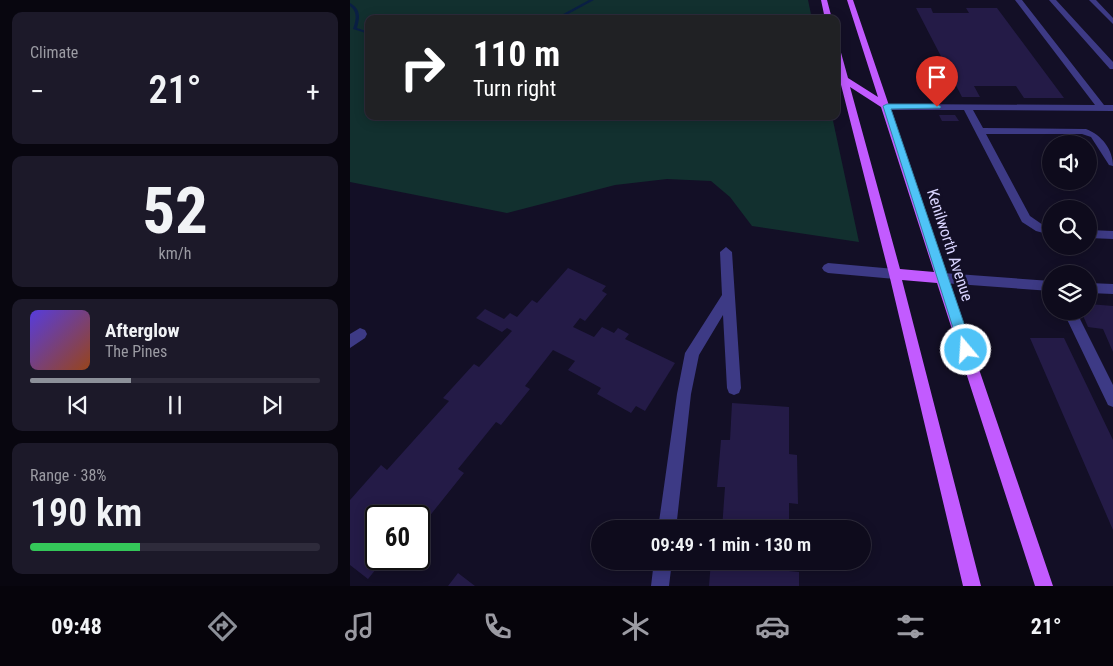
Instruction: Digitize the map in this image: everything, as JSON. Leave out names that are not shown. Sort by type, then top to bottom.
[{"type":"main road","points":[[824,0],[828,15]]},
{"type":"main road","name":"Kenilworth Avenue","points":[[850,0],[887,106],[1044,586]]},
{"type":"main road","points":[[840,64],[895,274],[972,586]]},
{"type":"main road","points":[[844,79],[887,106]]},
{"type":"main road","points":[[895,274],[943,278]]},
{"type":"lane","points":[[1018,0],[1102,108]]},
{"type":"lane","points":[[1052,0],[1113,66]]},
{"type":"lane","points":[[1092,0],[1113,22]]},
{"type":"lane","points":[[887,106],[1113,108]]},
{"type":"lane","points":[[966,107],[1026,219],[1042,228]]},
{"type":"lane","points":[[979,131],[1083,131],[1094,135],[1113,162]]},
{"type":"lane","points":[[1097,234],[1113,235]]},
{"type":"lane","points":[[726,252],[734,388]]},
{"type":"lane","points":[[828,268],[895,274]]},
{"type":"lane","points":[[943,278],[1042,285]]},
{"type":"lane","points":[[1097,288],[1113,289]]},
{"type":"lane","points":[[668,520],[684,394],[692,353],[728,297]]},
{"type":"lane","points":[[1073,320],[1113,400]]},
{"type":"lane","points":[[660,586],[662,570]]},
{"type":"green space","points":[[350,0],[808,0],[811,15],[365,15],[365,120],[833,120],[859,242],[752,226],[730,197],[711,181],[667,179],[615,185],[507,213],[350,182]]},
{"type":"building","points":[[916,8],[931,8],[933,13],[969,13],[966,8],[997,8],[1064,98],[1024,98],[1016,86],[974,86],[980,97],[962,97]]},
{"type":"building","points":[[939,115],[955,115],[959,121],[942,121]]},
{"type":"building","points":[[568,268],[606,286],[602,291],[607,294],[585,321],[580,318],[573,327],[594,337],[602,327],[614,333],[618,328],[629,334],[625,339],[675,363],[645,411],[636,406],[631,413],[597,394],[601,388],[568,370],[575,361],[553,350],[525,386],[530,389],[501,425],[496,422],[458,469],[464,473],[430,516],[430,505],[365,505],[365,570],[375,570],[368,579],[350,565],[350,500],[381,465],[387,470],[449,401],[443,398],[474,364],[479,367],[512,331],[507,328],[502,332],[476,318],[485,309],[504,319],[510,313],[517,317],[532,300],[537,303]]},
{"type":"building","points":[[1097,305],[1113,306],[1113,352],[1103,329],[1088,327],[1085,320],[1097,320]]},
{"type":"building","points":[[1030,338],[1064,338],[1113,440],[1113,530]]},
{"type":"building","points":[[732,403],[789,407],[789,454],[797,455],[798,504],[789,503],[789,520],[723,520],[725,487],[717,487],[721,440],[730,440]]},
{"type":"building","points":[[710,570],[789,570],[799,572],[799,586],[709,586]]},
{"type":"building","points":[[458,573],[475,586],[448,586]]},
{"type":"waterway","points":[[564,15],[592,0]]},
{"type":"waterway","points":[[350,4],[357,12],[358,18],[355,29],[365,32]]},
{"type":"route","points":[[937,107],[887,106],[966,350]]}]
